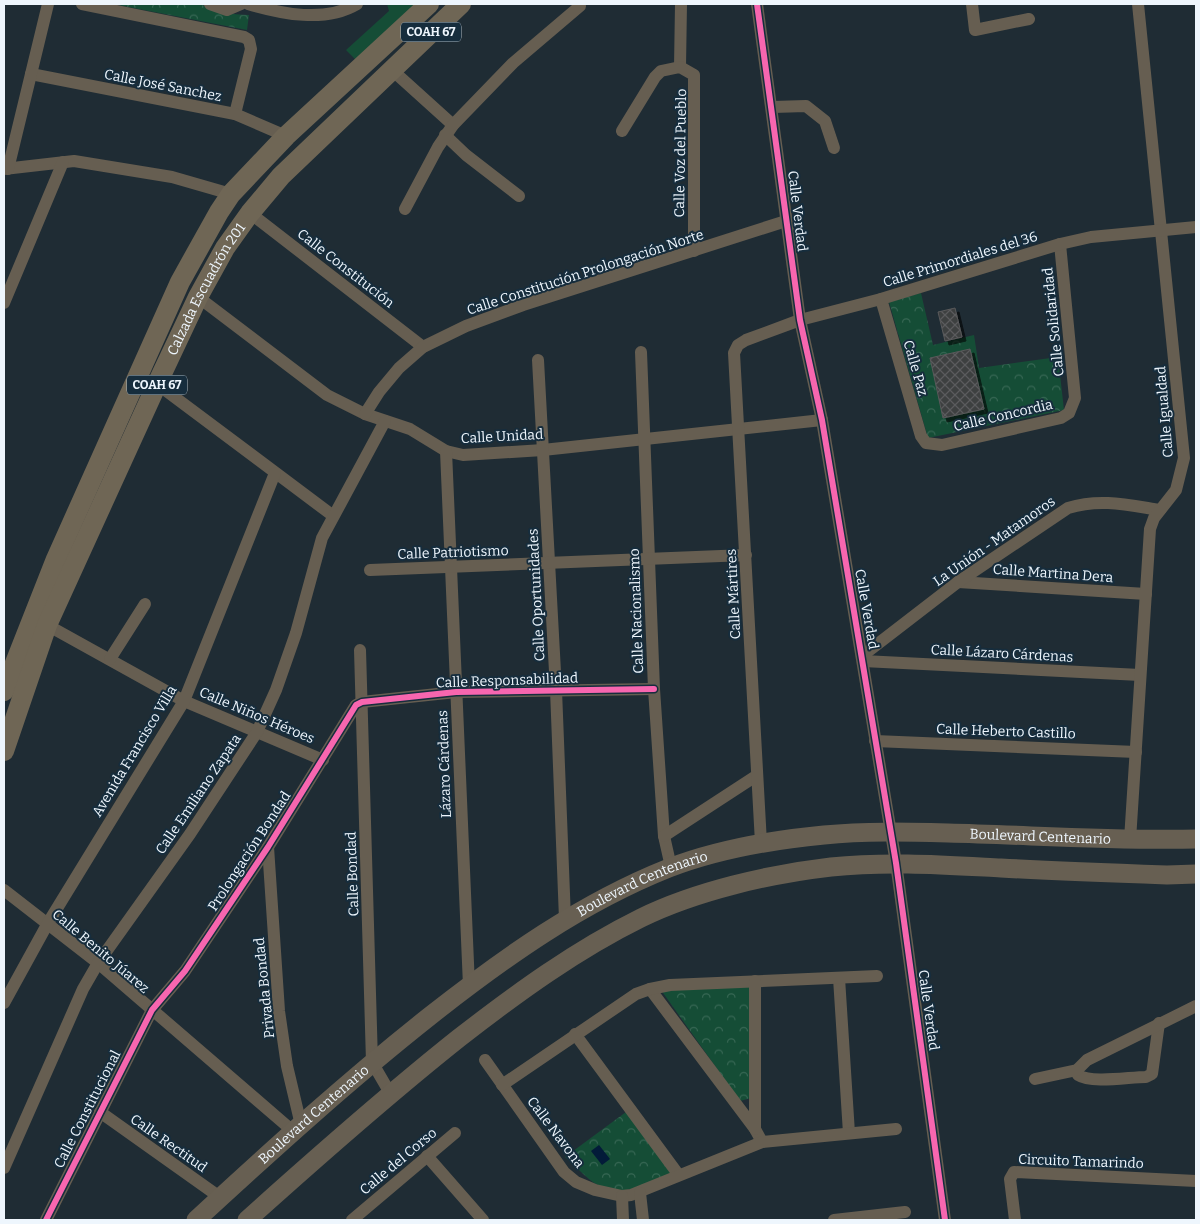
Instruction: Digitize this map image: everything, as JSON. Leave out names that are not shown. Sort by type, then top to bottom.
[{"type":"main road","name":"Calzada Escuadrón 201","points":[[4,690],[56,558],[180,282],[201,242],[231,194],[286,136],[388,44],[429,4]]},
{"type":"main road","name":"Calzada Escuadrón 201","points":[[4,751],[47,625],[198,297],[226,248],[250,213],[281,176],[396,64],[461,4]]},
{"type":"main road","points":[[388,44],[396,64]]},
{"type":"main road","name":"Boulevard Centenario","points":[[196,1220],[372,1062],[517,950],[565,919],[623,888],[671,867],[761,843],[825,834],[890,832],[1130,840],[1196,839]]},
{"type":"main road","points":[[247,1220],[390,1093],[547,974],[590,946],[643,917],[697,896],[768,878],[829,867],[896,863],[1167,875],[1196,874]]},
{"type":"street","points":[[48,4],[32,74],[6,169],[74,161],[172,177],[231,194]]},
{"type":"street","points":[[82,4],[244,37],[250,40],[251,49],[235,114]]},
{"type":"street","points":[[210,4],[227,10],[241,4]]},
{"type":"street","points":[[248,4],[281,12],[316,15],[335,12],[355,4]]},
{"type":"street","points":[[622,132],[655,77],[661,71],[680,67],[681,4]]},
{"type":"street","name":"Calle Verdad","points":[[757,4],[773,107],[800,320],[822,420],[863,659],[874,741],[896,863],[945,1220]]},
{"type":"street","points":[[972,4],[975,30],[1029,19]]},
{"type":"street","name":"Calle Igualdad","points":[[1130,840],[1150,529],[1160,510],[1176,490],[1190,459],[1160,231],[1138,4]]},
{"type":"street","points":[[405,209],[449,130],[512,63],[580,6]]},
{"type":"street","points":[[396,64],[449,130],[466,155],[519,196]]},
{"type":"street","name":"Calle Voz del Pueblo","points":[[680,67],[694,75],[695,82],[694,251]]},
{"type":"street","name":"Calle José Sanchez","points":[[32,74],[235,114],[286,136]]},
{"type":"street","points":[[773,107],[806,106],[824,121],[834,148]]},
{"type":"street","points":[[4,303],[63,162]]},
{"type":"street","name":"Calle Constitución","points":[[250,213],[423,347]]},
{"type":"street","name":"Calle Constitución Prolongación Norte","points":[[365,414],[379,392],[399,368],[423,347],[466,326],[523,305],[786,221]]},
{"type":"street","name":"Calle Primordiales del 36","points":[[738,345],[746,340],[800,320],[881,300],[1060,244],[1091,237],[1196,227]]},
{"type":"street","name":"Calle Solidaridad","points":[[1060,244],[1075,398]]},
{"type":"street","name":"Calle Unidad","points":[[198,297],[327,395],[365,414],[410,429],[446,451],[463,455],[543,450],[822,420]]},
{"type":"street","name":"Calle Paz","points":[[881,300],[921,436],[926,442]]},
{"type":"street","name":"Calle Mártires","points":[[738,345],[734,353],[740,430],[756,776],[761,843]]},
{"type":"street","name":"Calle Nacionalismo","points":[[641,352],[654,690],[664,836],[671,867]]},
{"type":"street","name":"Calle Oportunidades","points":[[538,360],[556,690],[565,919]]},
{"type":"street","points":[[157,384],[332,515]]},
{"type":"street","name":"Calle Concordia","points":[[926,442],[942,445],[1061,418],[1069,413],[1075,398]]},
{"type":"street","name":"Calle Emiliano Zapata","points":[[4,1168],[83,989],[98,963],[195,826],[257,732],[276,690],[296,633],[313,564],[332,515],[384,421]]},
{"type":"street","name":"Lázaro Cárdenas","points":[[446,451],[469,986]]},
{"type":"street","name":"Avenida Francisco Villa","points":[[4,1003],[48,923],[184,701],[275,473]]},
{"type":"street","name":"La Unión - Matamoros","points":[[863,659],[958,582],[1068,508],[1086,502],[1108,502],[1160,510]]},
{"type":"street","name":"Calle Patriotismo","points":[[370,570],[746,555]]},
{"type":"street","name":"Calle Martina Dera","points":[[958,582],[1146,594]]},
{"type":"street","points":[[110,659],[145,604]]},
{"type":"street","name":"Calle Niños Héroes","points":[[47,625],[184,701],[323,760]]},
{"type":"street","name":"Calle Bondad","points":[[360,650],[372,1062],[390,1093]]},
{"type":"street","name":"Calle Lázaro Cárdenas","points":[[863,659],[1140,675]]},
{"type":"street","name":"Calle Responsabilidad","points":[[362,702],[456,692],[654,690]]},
{"type":"street","name":"Prolongación Bondad","points":[[152,1010],[185,971],[268,847],[323,760],[352,709],[362,702]]},
{"type":"street","name":"Calle Heberto Castillo","points":[[874,741],[1136,752]]},
{"type":"street","points":[[664,836],[756,776]]},
{"type":"street","name":"Privada Bondad","points":[[268,847],[279,1011],[298,1128]]},
{"type":"street","name":"Calle Benito Júarez","points":[[4,890],[98,963],[152,1010],[298,1128]]},
{"type":"street","points":[[502,1085],[636,994],[650,989],[670,986],[877,976]]},
{"type":"street","points":[[839,978],[849,1133]]},
{"type":"street","points":[[755,1129],[756,982]]},
{"type":"street","points":[[650,989],[755,1129],[762,1142]]},
{"type":"street","points":[[1035,1079],[1077,1070],[1087,1060],[1196,1006]]},
{"type":"street","name":"Calle Constitucional","points":[[46,1220],[152,1010]]},
{"type":"street","points":[[1077,1070],[1078,1075],[1083,1078],[1093,1079],[1146,1077],[1152,1074],[1159,1023]]},
{"type":"street","points":[[575,1034],[678,1174]]},
{"type":"street","name":"Calle Navona","points":[[485,1060],[564,1172],[576,1182],[595,1190],[622,1196],[640,1193],[678,1174],[762,1142],[896,1128]]},
{"type":"street","name":"Calle Rectitud","points":[[100,1112],[221,1198]]},
{"type":"street","name":"Calle del Corso","points":[[360,1218],[427,1156],[455,1133]]},
{"type":"street","points":[[427,1156],[483,1220]]},
{"type":"street","name":"Circuito Tamarindo","points":[[1015,1220],[1010,1179],[1014,1172],[1196,1181]]},
{"type":"street","points":[[640,1193],[643,1220]]},
{"type":"street","points":[[622,1196],[623,1220]]},
{"type":"street","points":[[834,1220],[905,1212]]},
{"type":"green space","points":[[113,4],[201,4],[218,12],[249,15],[247,30]]},
{"type":"green space","points":[[387,4],[415,4],[356,60],[346,50],[389,11]]},
{"type":"green space","points":[[921,293],[933,345],[974,335],[979,368],[1058,357],[1064,410],[928,438],[889,302]]},
{"type":"green space","points":[[751,984],[751,1098],[740,1101],[661,990]]},
{"type":"green space","points":[[626,1112],[672,1173],[636,1188],[626,1190],[607,1189],[589,1179],[565,1157]]},
{"type":"water","points":[[599,1145],[610,1159],[602,1165],[591,1151]]},
{"type":"building","points":[[955,308],[962,337],[945,341],[938,312]]},
{"type":"building","points":[[970,349],[984,409],[943,418],[930,358]]},
{"type":"cycle path","points":[[757,4],[800,320],[822,420],[896,863],[945,1220]]},
{"type":"cycle path","points":[[46,1220],[152,1010],[185,971],[268,847],[356,705],[362,702],[456,692],[654,689]]}]
